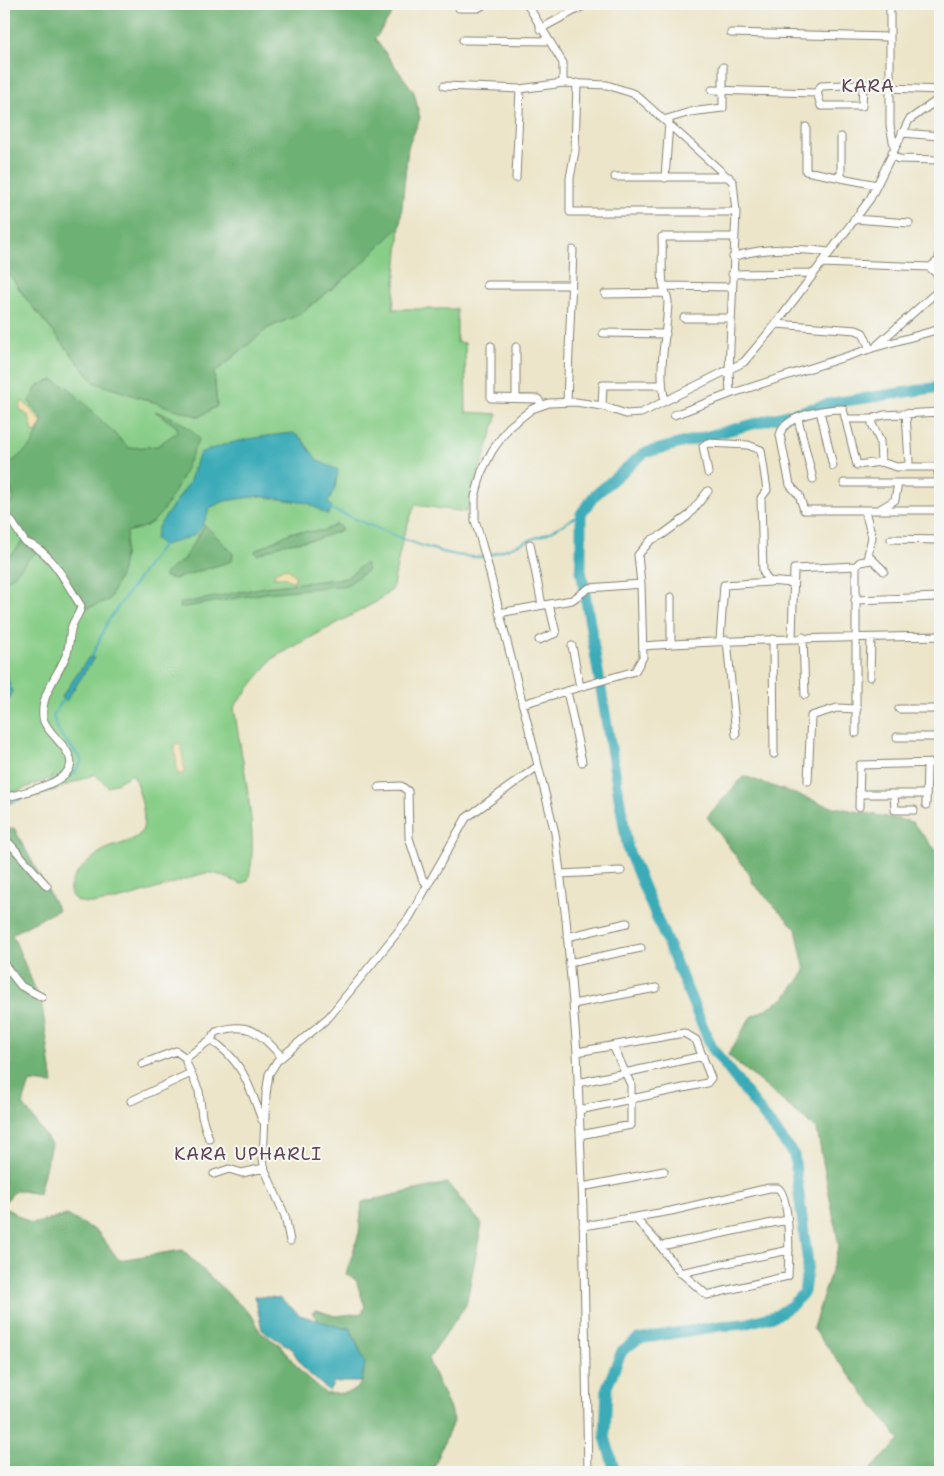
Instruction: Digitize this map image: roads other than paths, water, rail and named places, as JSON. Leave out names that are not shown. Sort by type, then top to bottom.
[{"type":"street","points":[[459,8],[478,8],[485,4]]},
{"type":"street","points":[[527,4],[540,29],[562,63],[563,83]]},
{"type":"street","points":[[540,29],[587,4]]},
{"type":"street","points":[[890,4],[890,134],[894,158],[940,160]]},
{"type":"street","points":[[731,34],[890,37]]},
{"type":"street","points":[[463,40],[549,41]]},
{"type":"street","points":[[863,86],[864,104],[861,106],[821,106],[817,92],[820,86],[863,86],[890,86],[940,90],[940,46]]},
{"type":"street","points":[[668,121],[690,112],[723,108],[723,67]]},
{"type":"street","points":[[577,83],[575,151],[570,178],[570,212],[736,212]]},
{"type":"street","points":[[444,86],[520,89],[577,83],[607,85],[632,92],[668,121],[729,177],[735,188],[736,212],[732,274],[730,394]]},
{"type":"street","points":[[516,178],[520,89]]},
{"type":"street","points":[[712,90],[817,92]]},
{"type":"street","points":[[588,1472],[577,1052],[560,874],[555,833],[475,520],[476,486],[492,451],[509,427],[542,404],[567,402],[602,406],[616,412],[633,414],[650,410],[744,362],[776,324],[870,199],[893,149],[911,118],[940,98]]},
{"type":"street","points":[[665,178],[668,121]]},
{"type":"street","points":[[806,127],[806,170],[877,184]]},
{"type":"street","points":[[902,133],[940,136]]},
{"type":"street","points":[[841,137],[841,177]]},
{"type":"street","points":[[616,177],[729,177]]},
{"type":"street","points":[[854,220],[910,223]]},
{"type":"street","points":[[665,401],[661,385],[662,354],[666,334],[668,301],[665,289],[662,237],[734,237]]},
{"type":"street","points":[[930,268],[939,260],[940,241]]},
{"type":"street","points":[[567,402],[570,285],[573,250]]},
{"type":"street","points":[[733,257],[753,251],[829,252]]},
{"type":"street","points":[[821,263],[930,268],[940,278]]},
{"type":"street","points":[[732,274],[813,273]]},
{"type":"street","points":[[487,285],[570,285]]},
{"type":"street","points":[[605,294],[665,289],[732,287]]},
{"type":"street","points":[[873,348],[940,289]]},
{"type":"street","points":[[684,318],[731,318]]},
{"type":"street","points":[[776,324],[856,330],[864,333],[873,348]]},
{"type":"street","points":[[674,415],[730,394],[873,348],[940,329]]},
{"type":"street","points":[[603,333],[666,334]]},
{"type":"street","points":[[491,346],[491,398],[538,399],[542,404]]},
{"type":"street","points":[[516,346],[516,398]]},
{"type":"street","points":[[602,406],[603,385],[661,385]]},
{"type":"street","points":[[844,483],[940,483],[938,467],[905,467],[881,462],[857,465],[843,409],[820,411],[786,424],[780,435],[789,482],[799,495],[802,509],[865,511],[940,510]]},
{"type":"street","points":[[820,411],[832,466]]},
{"type":"street","points":[[847,419],[872,419],[884,415],[940,412]]},
{"type":"street","points":[[905,467],[909,462],[906,413]]},
{"type":"street","points":[[798,419],[813,479]]},
{"type":"street","points":[[872,419],[872,426],[880,441],[881,462]]},
{"type":"street","points":[[708,473],[703,447],[707,443],[748,445],[758,448],[762,452],[767,490],[761,498],[763,570],[766,579],[770,582]]},
{"type":"street","points":[[877,511],[894,502],[898,483]]},
{"type":"street","points":[[522,704],[635,671],[641,662],[643,646],[638,555],[651,540],[662,536],[688,516],[708,491]]},
{"type":"street","points":[[865,511],[872,537],[868,551],[872,560],[884,571]]},
{"type":"street","points":[[4,518],[10,518],[24,542],[32,544],[47,555],[81,606],[80,613],[72,626],[71,638],[64,659],[45,697],[42,718],[66,750],[71,760],[70,769],[56,782],[4,798]]},
{"type":"street","points":[[891,539],[940,540]]},
{"type":"street","points":[[530,544],[545,605],[556,634],[539,640]]},
{"type":"street","points":[[792,638],[792,584],[795,568],[856,566],[860,562],[872,560]]},
{"type":"street","points":[[856,566],[856,733]]},
{"type":"street","points":[[736,735],[723,640],[724,585],[770,582],[792,584]]},
{"type":"street","points":[[500,613],[572,600],[589,588],[641,584]]},
{"type":"street","points":[[671,597],[671,644]]},
{"type":"street","points":[[855,600],[940,597]]},
{"type":"street","points":[[643,646],[802,637],[856,639],[940,636]]},
{"type":"street","points":[[802,637],[805,695]]},
{"type":"street","points":[[870,677],[871,638]]},
{"type":"street","points":[[773,639],[774,754]]},
{"type":"street","points":[[572,646],[583,686]]},
{"type":"street","points":[[567,690],[582,762]]},
{"type":"street","points":[[808,781],[811,716],[837,708],[857,709]]},
{"type":"street","points":[[899,708],[940,709]]},
{"type":"street","points":[[897,737],[940,736]]},
{"type":"street","points":[[859,807],[861,765],[940,763]]},
{"type":"street","points":[[926,805],[927,764]]},
{"type":"street","points":[[290,1241],[285,1216],[264,1168],[263,1123],[269,1074],[282,1057],[329,1017],[410,918],[470,814],[538,766]]},
{"type":"street","points":[[379,787],[401,786],[408,791],[410,838],[422,878],[428,886]]},
{"type":"street","points":[[859,794],[926,794]]},
{"type":"street","points":[[894,794],[895,810],[914,810]]},
{"type":"street","points":[[4,842],[12,846],[47,886]]},
{"type":"street","points":[[560,874],[621,871]]},
{"type":"street","points":[[567,937],[627,923]]},
{"type":"street","points":[[569,963],[641,948]]},
{"type":"street","points":[[4,964],[21,986],[42,997]]},
{"type":"street","points":[[573,1004],[656,988]]},
{"type":"street","points":[[186,1058],[210,1040],[216,1032],[230,1028],[245,1027],[258,1032],[282,1057]]},
{"type":"street","points":[[577,1052],[684,1033],[695,1038],[711,1078],[710,1082],[579,1110]]},
{"type":"street","points":[[210,1040],[226,1051],[240,1066],[263,1123]]},
{"type":"street","points":[[580,1135],[630,1126],[631,1085],[613,1046]]},
{"type":"street","points":[[142,1064],[176,1051],[186,1058],[191,1074],[200,1091],[202,1117],[209,1139]]},
{"type":"street","points":[[578,1083],[703,1056]]},
{"type":"street","points":[[131,1101],[191,1074]]},
{"type":"street","points":[[214,1174],[229,1169],[242,1173],[264,1168]]},
{"type":"street","points":[[582,1187],[664,1172]]},
{"type":"street","points":[[583,1226],[634,1218],[777,1188],[784,1193],[787,1220],[788,1250],[786,1278],[709,1296],[680,1273],[661,1246],[634,1218]]},
{"type":"street","points":[[661,1246],[787,1220]]},
{"type":"street","points":[[680,1273],[788,1250]]},
{"type":"water","points":[[293,433],[301,438],[318,461],[338,470],[335,488],[328,503],[332,507],[328,515],[308,503],[258,496],[225,501],[209,508],[203,525],[194,535],[188,538],[163,545],[155,539],[158,527],[189,483],[200,453],[246,440]]},
{"type":"water","points":[[89,657],[94,658],[66,701],[61,698]]},
{"type":"water","points":[[4,668],[12,691],[9,700],[4,702]]},
{"type":"water","points":[[255,1296],[280,1298],[300,1315],[343,1328],[350,1328],[365,1363],[361,1382],[334,1382],[329,1391],[305,1370],[291,1348],[262,1330]]},
{"type":"waterway","points":[[615,1472],[605,1437],[607,1387],[622,1351],[638,1339],[719,1326],[744,1324],[777,1315],[792,1305],[804,1292],[808,1264],[794,1155],[712,1048],[628,850],[581,570],[581,514],[594,496],[644,453],[832,403],[940,387]]},
{"type":"waterway","points":[[330,509],[427,547],[447,553],[484,557]]},
{"type":"waterway","points":[[488,556],[548,533],[581,514]]},
{"type":"waterway","points":[[91,658],[108,621],[163,544]]},
{"type":"waterway","points":[[4,805],[54,787],[74,774],[82,761],[62,736],[53,716],[65,697]]},
{"type":"district","name":"KARA","points":[[868,86]]},
{"type":"district","name":"KARA UPHARLI","points":[[248,1154]]}]
